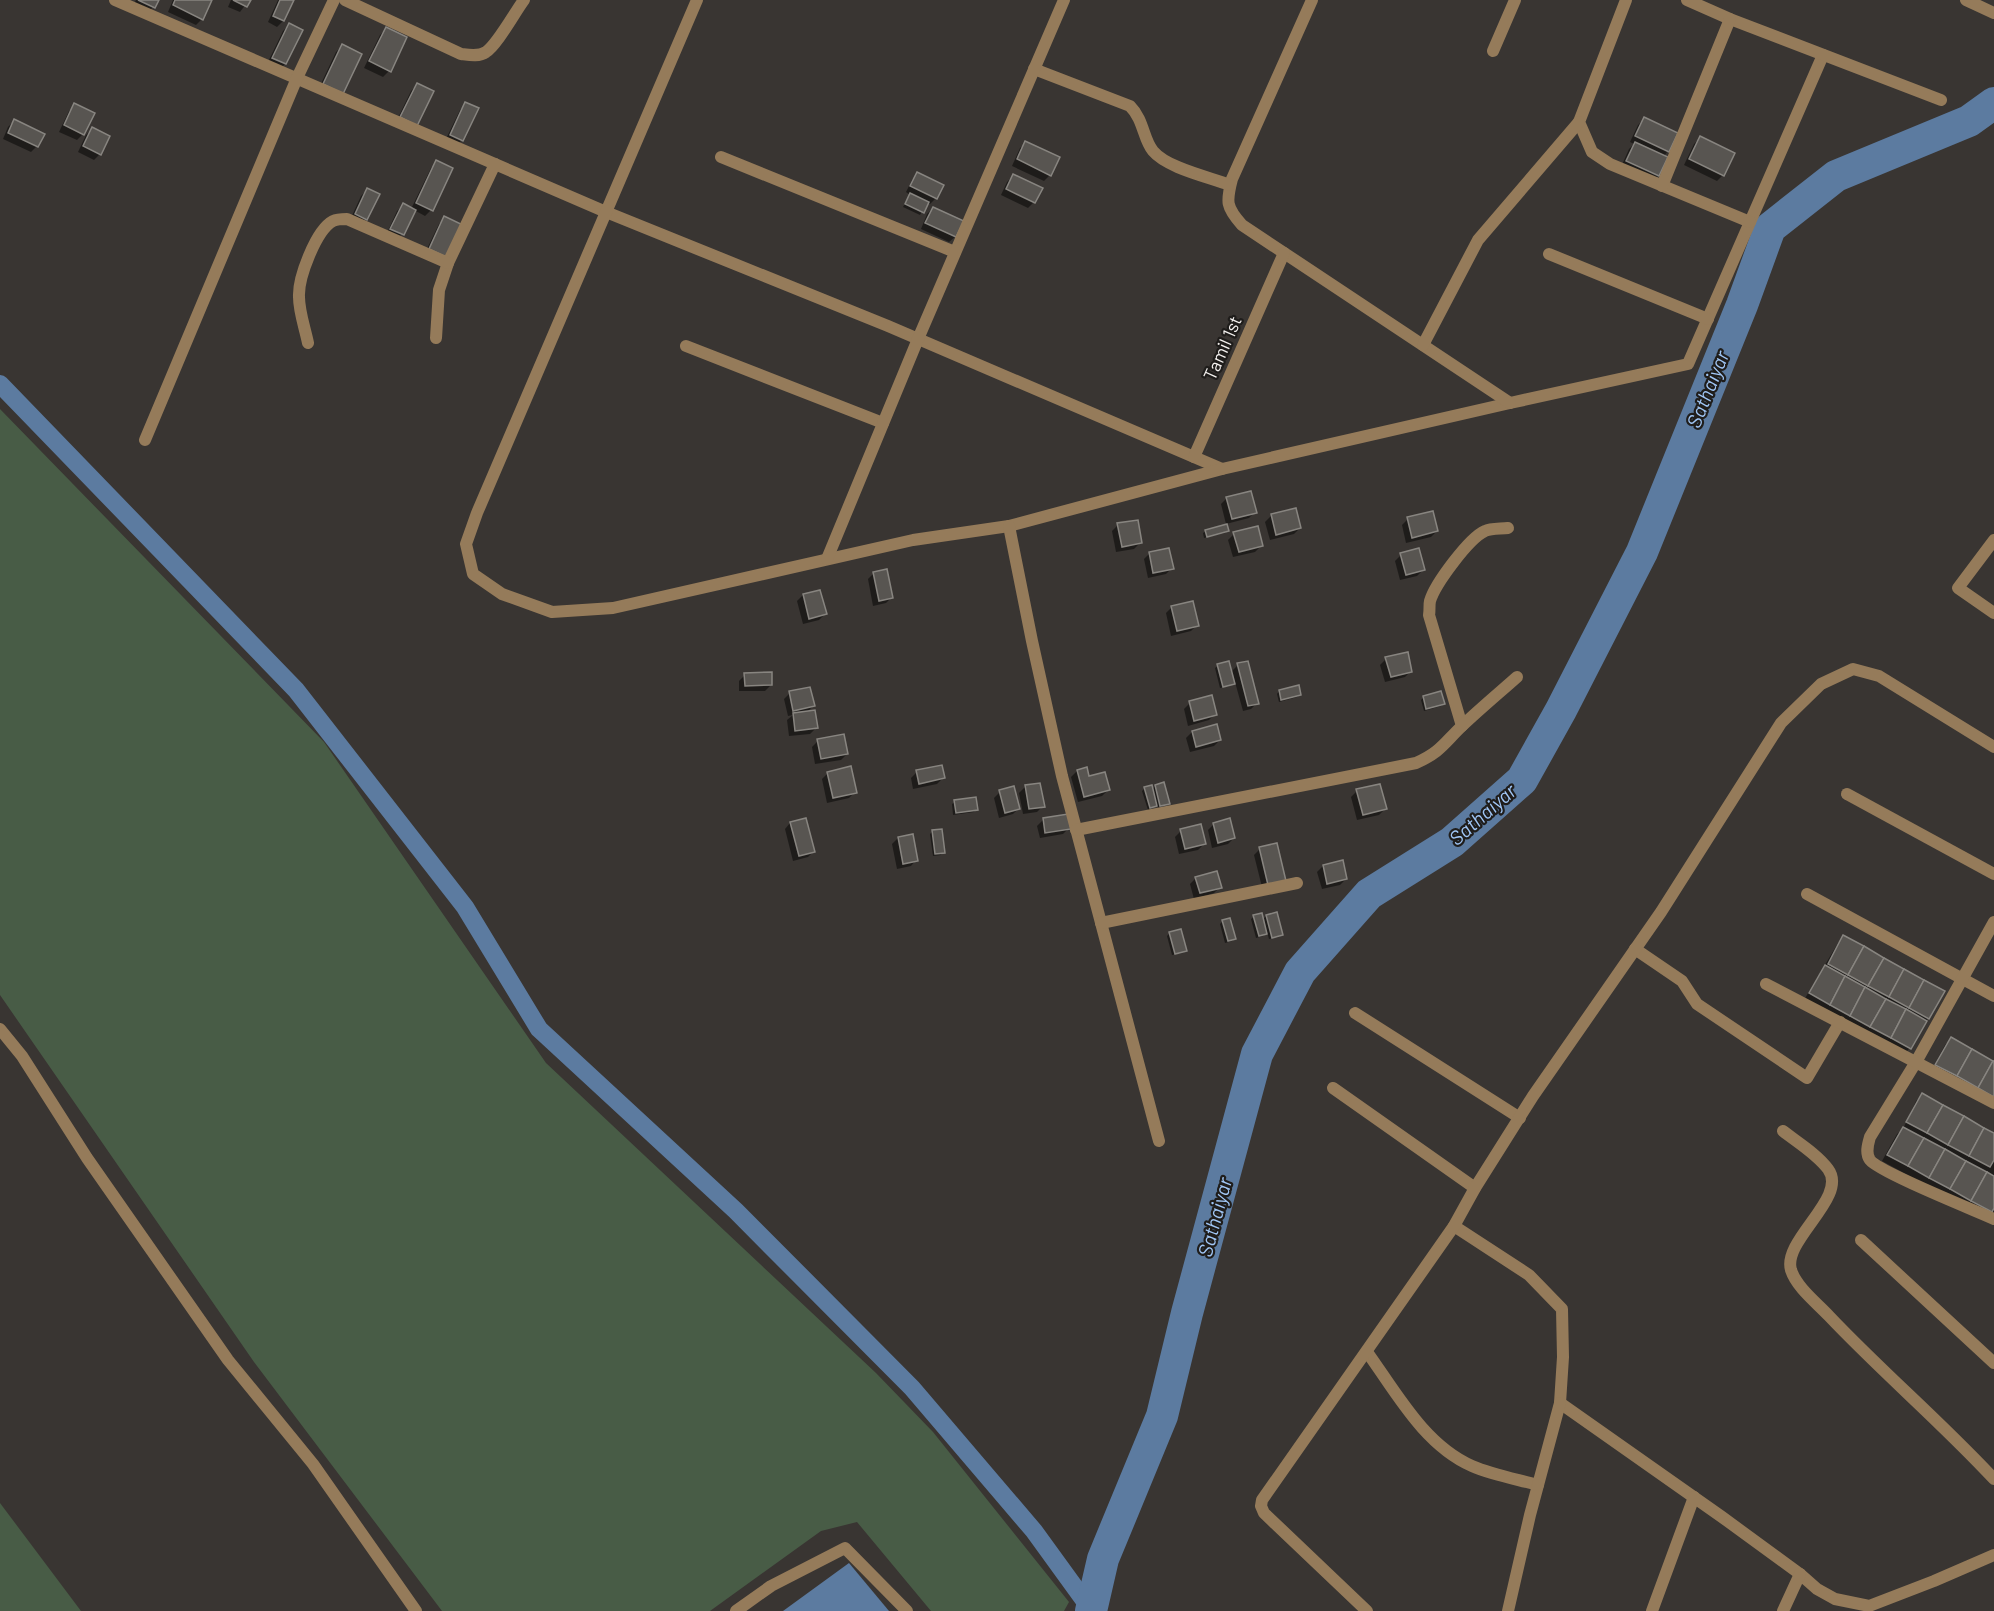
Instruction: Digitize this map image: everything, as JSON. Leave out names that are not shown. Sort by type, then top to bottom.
[{"type":"street","points":[[115,0],[606,212],[918,339],[1222,469]]},
{"type":"street","points":[[146,440],[297,78],[334,0]]},
{"type":"street","points":[[345,0],[461,54],[476,55],[486,52],[494,43],[524,0]]},
{"type":"street","points":[[697,0],[477,513],[466,544],[473,574],[502,594],[552,612],[613,608],[913,540],[1009,526],[1222,469],[1688,364],[1823,55]]},
{"type":"street","points":[[827,559],[918,339],[1064,0]]},
{"type":"street","points":[[1312,0],[1230,185],[1227,200],[1231,213],[1242,225],[1510,403]]},
{"type":"street","points":[[1493,51],[1515,0]]},
{"type":"street","points":[[1423,345],[1478,240],[1579,122],[1626,0]]},
{"type":"street","points":[[1687,0],[1730,19],[1941,100]]},
{"type":"street","points":[[1966,0],[1994,13]]},
{"type":"street","points":[[1662,186],[1730,19]]},
{"type":"street","points":[[1034,69],[1130,106],[1138,114],[1152,150],[1162,159],[1230,185]]},
{"type":"street","points":[[1579,122],[1592,152],[1610,164],[1750,222]]},
{"type":"street","points":[[721,157],[955,252]]},
{"type":"street","points":[[436,338],[439,291],[448,263],[495,164]]},
{"type":"street","points":[[308,343],[299,300],[299,286],[304,269],[323,228],[334,219],[347,219],[448,263]]},
{"type":"street","name":"Tamil 1st","points":[[1194,457],[1284,253]]},
{"type":"street","points":[[1549,254],[1708,320]]},
{"type":"street","points":[[686,346],[883,423]]},
{"type":"street","points":[[1009,526],[1042,689],[1076,830],[1159,1141]]},
{"type":"street","points":[[1462,726],[1429,615],[1430,602],[1435,590],[1474,538],[1486,531],[1508,528]]},
{"type":"street","points":[[1994,540],[1958,588],[1994,613]]},
{"type":"street","points":[[1367,1611],[1264,1513],[1261,1506],[1262,1500],[1454,1226],[1475,1188],[1520,1118],[1661,912],[1781,723],[1821,684],[1853,669],[1879,676],[1994,747]]},
{"type":"street","points":[[1076,830],[1416,763],[1432,756],[1517,677]]},
{"type":"street","points":[[1847,794],[1994,874]]},
{"type":"street","points":[[1101,923],[1297,883]]},
{"type":"street","points":[[1807,894],[1994,996]]},
{"type":"street","points":[[1994,922],[1916,1062],[1870,1137],[1867,1150],[1870,1160],[1887,1171],[1994,1219]]},
{"type":"street","points":[[1635,949],[1682,981],[1697,1004],[1807,1078],[1840,1022]]},
{"type":"street","points":[[1766,984],[1994,1103]]},
{"type":"street","points":[[1354,1012],[1520,1118]]},
{"type":"street","points":[[0,1029],[22,1056],[87,1158],[228,1360],[314,1464],[416,1611]]},
{"type":"street","points":[[1333,1088],[1475,1188]]},
{"type":"street","points":[[1783,1131],[1828,1168],[1832,1178],[1830,1192],[1791,1261],[1791,1269],[1799,1284],[1840,1328],[1994,1479]]},
{"type":"street","points":[[1454,1226],[1529,1275],[1562,1309],[1563,1357],[1560,1402],[1508,1611]]},
{"type":"street","points":[[1861,1240],[1994,1363]]},
{"type":"street","points":[[1367,1352],[1424,1430],[1452,1454],[1470,1465],[1538,1485]]},
{"type":"street","points":[[1560,1402],[1800,1574],[1817,1589],[1835,1599],[1869,1606],[1994,1555]]},
{"type":"street","points":[[1652,1611],[1694,1497]]},
{"type":"street","points":[[736,1611],[771,1586],[845,1548],[907,1611]]},
{"type":"street","points":[[1783,1611],[1800,1574]]},
{"type":"street","points":[[1835,1599],[1840,1611]]},
{"type":"green space","points":[[0,409],[324,742],[546,1063],[876,1373],[933,1432],[1069,1602],[1064,1611],[931,1611],[857,1522],[821,1531],[710,1611],[442,1611],[254,1362],[0,995]]},
{"type":"green space","points":[[0,1503],[81,1611],[0,1611]]},
{"type":"water","points":[[849,1563],[889,1611],[783,1611]]},
{"type":"building","points":[[138,0],[159,0],[155,8]]},
{"type":"building","points":[[175,0],[212,0],[203,20],[173,5]]},
{"type":"building","points":[[233,0],[251,0],[247,7]]},
{"type":"building","points":[[280,0],[294,0],[284,21],[273,16]]},
{"type":"building","points":[[289,23],[303,30],[286,64],[272,58]]},
{"type":"building","points":[[386,27],[407,37],[391,72],[369,61]]},
{"type":"building","points":[[342,44],[362,54],[343,94],[323,84]]},
{"type":"building","points":[[417,83],[434,91],[417,126],[400,117]]},
{"type":"building","points":[[465,102],[479,108],[463,141],[450,135]]},
{"type":"building","points":[[74,103],[95,113],[84,135],[64,125]]},
{"type":"building","points":[[1644,117],[1678,133],[1669,152],[1635,136]]},
{"type":"building","points":[[14,119],[45,134],[38,147],[8,133]]},
{"type":"building","points":[[92,127],[110,136],[101,155],[83,146]]},
{"type":"building","points":[[1700,136],[1735,153],[1724,176],[1689,159]]},
{"type":"building","points":[[1025,141],[1060,157],[1051,176],[1017,159]]},
{"type":"building","points":[[1635,142],[1668,157],[1659,176],[1626,161]]},
{"type":"building","points":[[436,160],[453,168],[433,211],[416,203]]},
{"type":"building","points":[[917,172],[944,185],[937,199],[910,186]]},
{"type":"building","points":[[1013,174],[1043,188],[1035,203],[1006,189]]},
{"type":"building","points":[[367,188],[380,194],[367,220],[355,214]]},
{"type":"building","points":[[910,193],[929,202],[924,213],[905,204]]},
{"type":"building","points":[[403,203],[416,210],[404,235],[390,229]]},
{"type":"building","points":[[933,207],[964,221],[956,237],[925,223]]},
{"type":"building","points":[[444,216],[463,225],[448,258],[429,249]]},
{"type":"building","points":[[1251,491],[1257,513],[1232,519],[1226,497]]},
{"type":"building","points":[[1296,508],[1301,528],[1276,535],[1271,514]]},
{"type":"building","points":[[1433,511],[1438,531],[1412,538],[1407,517]]},
{"type":"building","points":[[1138,520],[1142,543],[1122,547],[1117,523]]},
{"type":"building","points":[[1227,524],[1229,531],[1207,537],[1205,530]]},
{"type":"building","points":[[1258,526],[1263,546],[1239,552],[1233,532]]},
{"type":"building","points":[[1169,548],[1174,569],[1153,573],[1149,552]]},
{"type":"building","points":[[1419,548],[1425,570],[1406,575],[1400,553]]},
{"type":"building","points":[[887,569],[893,598],[879,601],[873,572]]},
{"type":"building","points":[[820,590],[827,614],[809,619],[803,594]]},
{"type":"building","points":[[1193,601],[1199,626],[1177,631],[1171,606]]},
{"type":"building","points":[[1408,652],[1412,672],[1391,677],[1385,657]]},
{"type":"building","points":[[1229,661],[1235,684],[1223,687],[1217,664]]},
{"type":"building","points":[[1248,661],[1259,704],[1248,706],[1237,663]]},
{"type":"building","points":[[772,672],[772,685],[745,686],[744,673]]},
{"type":"building","points":[[1299,685],[1301,695],[1281,700],[1279,690]]},
{"type":"building","points":[[810,687],[815,706],[793,711],[789,691]]},
{"type":"building","points":[[1441,691],[1445,704],[1426,709],[1423,696]]},
{"type":"building","points":[[1212,695],[1217,715],[1194,721],[1189,701]]},
{"type":"building","points":[[815,710],[818,728],[795,731],[793,713]]},
{"type":"building","points":[[1217,724],[1221,740],[1196,747],[1192,731]]},
{"type":"building","points":[[844,734],[848,754],[821,759],[817,739]]},
{"type":"building","points":[[942,765],[945,778],[919,784],[916,770]]},
{"type":"building","points":[[851,766],[857,793],[833,798],[827,772]]},
{"type":"building","points":[[1087,767],[1089,776],[1105,772],[1110,790],[1084,797],[1077,770]]},
{"type":"building","points":[[1164,782],[1170,804],[1160,806],[1155,785]]},
{"type":"building","points":[[1040,783],[1045,807],[1029,809],[1025,785]]},
{"type":"building","points":[[1380,784],[1387,809],[1363,815],[1356,789]]},
{"type":"building","points":[[1152,785],[1157,806],[1150,808],[1144,787]]},
{"type":"building","points":[[1014,786],[1020,809],[1005,813],[999,790]]},
{"type":"building","points":[[976,797],[978,810],[956,813],[954,800]]},
{"type":"building","points":[[1068,814],[1071,829],[1045,833],[1043,818]]},
{"type":"building","points":[[806,818],[815,852],[799,856],[790,822]]},
{"type":"building","points":[[1230,818],[1235,838],[1218,843],[1213,823]]},
{"type":"building","points":[[1201,824],[1206,844],[1185,849],[1180,829]]},
{"type":"building","points":[[942,829],[945,853],[935,854],[932,830]]},
{"type":"building","points":[[913,834],[918,861],[903,864],[898,837]]},
{"type":"building","points":[[1277,843],[1286,881],[1268,885],[1259,847]]},
{"type":"building","points":[[1343,860],[1347,879],[1327,884],[1323,865]]},
{"type":"building","points":[[1217,871],[1222,888],[1200,893],[1195,877]]},
{"type":"building","points":[[1277,912],[1283,935],[1272,938],[1266,915]]},
{"type":"building","points":[[1262,913],[1267,934],[1259,936],[1253,915]]},
{"type":"building","points":[[1230,918],[1236,939],[1228,941],[1222,920]]},
{"type":"building","points":[[1181,929],[1187,951],[1175,954],[1169,932]]},
{"type":"building","points":[[1843,935],[1864,946],[1848,975],[1828,964]]},
{"type":"building","points":[[1864,946],[1884,958],[1868,986],[1848,975]]},
{"type":"building","points":[[1884,958],[1904,969],[1889,997],[1868,986]]},
{"type":"building","points":[[1825,965],[1845,976],[1830,1005],[1809,993]]},
{"type":"building","points":[[1904,969],[1924,980],[1909,1008],[1889,997]]},
{"type":"building","points":[[1845,976],[1865,987],[1850,1016],[1830,1005]]},
{"type":"building","points":[[1924,980],[1945,991],[1929,1019],[1909,1008]]},
{"type":"building","points":[[1865,987],[1886,999],[1870,1027],[1850,1016]]},
{"type":"building","points":[[1886,999],[1906,1009],[1891,1038],[1870,1027]]},
{"type":"building","points":[[1906,1009],[1927,1021],[1911,1049],[1891,1038]]},
{"type":"building","points":[[1951,1037],[1972,1049],[1957,1076],[1935,1065]]},
{"type":"building","points":[[1972,1049],[1993,1061],[1978,1088],[1957,1076]]},
{"type":"building","points":[[1994,1061],[1994,1097],[1978,1088]]},
{"type":"building","points":[[1922,1093],[1943,1105],[1927,1133],[1906,1122]]},
{"type":"building","points":[[1943,1105],[1964,1116],[1948,1145],[1927,1133]]},
{"type":"building","points":[[1964,1116],[1984,1128],[1969,1156],[1948,1145]]},
{"type":"building","points":[[1903,1127],[1924,1138],[1908,1166],[1887,1155]]},
{"type":"building","points":[[1984,1128],[1994,1133],[1994,1160],[1990,1167],[1969,1156]]},
{"type":"building","points":[[1924,1138],[1945,1149],[1929,1178],[1908,1166]]},
{"type":"building","points":[[1945,1149],[1966,1161],[1950,1189],[1929,1178]]},
{"type":"building","points":[[1966,1161],[1987,1172],[1971,1201],[1950,1189]]},
{"type":"building","points":[[1987,1172],[1994,1176],[1992,1212],[1971,1201]]},
{"type":"waterway","name":"Sathaiyar","points":[[1091,1611],[1103,1559],[1162,1416],[1187,1313],[1257,1054],[1300,972],[1369,894],[1452,842],[1522,780],[1561,710],[1642,552],[1742,305],[1770,228],[1836,176],[1969,121],[1994,103]]},
{"type":"waterway","points":[[0,384],[296,690],[465,907],[539,1029],[736,1211],[912,1388],[1034,1531],[1092,1611]]}]
